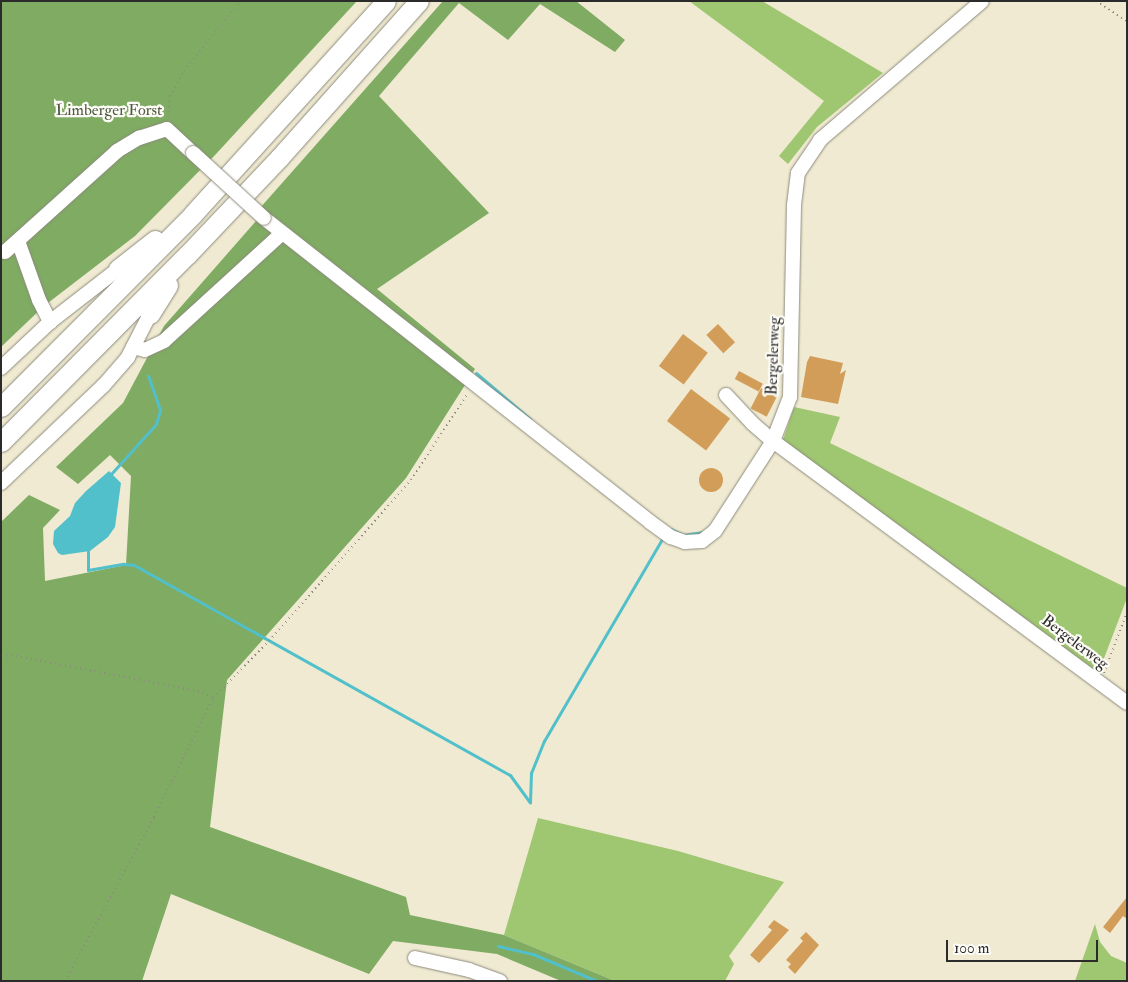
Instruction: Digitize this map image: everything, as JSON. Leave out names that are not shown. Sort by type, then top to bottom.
[{"type":"highway","points":[[1,407],[193,214],[386,1]]},
{"type":"highway","points":[[1,442],[187,255],[279,158],[419,1]]},
{"type":"highway","points":[[118,269],[193,214]]},
{"type":"highway","points":[[150,314],[187,255]]},
{"type":"street","name":"Bergelerweg","points":[[982,1],[820,140],[798,173],[794,205],[790,398],[773,441],[1127,703]]},
{"type":"street","points":[[5,252],[117,151],[139,138],[167,129],[281,234],[650,522],[671,537],[685,542],[702,540],[715,531],[773,441],[752,423],[726,395]]},
{"type":"street","points":[[133,347],[145,350],[164,340],[281,234]]},
{"type":"street","points":[[18,241],[38,300],[50,322]]},
{"type":"street","points":[[1,368],[50,322],[118,269]]},
{"type":"street","points":[[1,484],[104,385],[128,357],[150,314]]},
{"type":"street","points":[[415,958],[469,970],[500,981]]},
{"type":"path","points":[[167,129],[170,96],[184,71],[240,1]]},
{"type":"path","points":[[1096,1],[1127,21]]},
{"type":"path","points":[[65,981],[154,817],[213,698],[269,641],[411,480],[474,385]]},
{"type":"path","points":[[1100,683],[1127,612]]},
{"type":"path","points":[[1,657],[11,655],[189,689],[213,698]]},
{"type":"green space","name":"Limberger Forst","points":[[1,1],[357,1],[216,154],[135,236],[44,306],[1,347]]},
{"type":"green space","points":[[443,1],[576,1],[625,40],[615,52],[540,4],[508,40],[459,3],[379,96],[489,213],[377,289],[475,369],[471,375],[260,208]]},
{"type":"green space","points":[[689,1],[762,1],[883,73],[817,127],[788,164],[779,156],[824,101]]},
{"type":"green space","points":[[256,221],[465,385],[406,478],[227,680],[210,827],[406,897],[410,915],[504,935],[615,981],[561,981],[497,954],[393,941],[369,974],[171,894],[142,981],[1,981],[1,522],[29,495],[60,510],[43,528],[45,581],[126,565],[131,476],[110,455],[78,484],[56,467],[123,403],[164,326]]},
{"type":"green space","points":[[794,407],[840,417],[830,443],[1127,588],[1127,598],[1098,674],[783,440]]},
{"type":"green space","points":[[538,818],[678,851],[784,882],[729,956],[734,964],[725,981],[615,981],[504,935]]},
{"type":"green space","points":[[1095,924],[1100,942],[1111,956],[1127,963],[1127,981],[1075,981]]},
{"type":"water","points":[[109,471],[121,483],[115,527],[108,537],[90,551],[62,555],[58,553],[53,544],[54,531],[70,516],[75,503],[86,491]]},
{"type":"building","points":[[718,324],[735,342],[723,353],[706,335]]},
{"type":"building","points":[[683,334],[708,353],[684,385],[659,366]]},
{"type":"building","points":[[810,356],[843,363],[840,374],[846,370],[838,404],[801,397],[807,362]]},
{"type":"building","points":[[739,371],[763,384],[759,392],[735,379]]},
{"type":"building","points":[[761,388],[777,396],[767,417],[751,408]]},
{"type":"building","points":[[691,389],[730,418],[706,450],[667,421]]},
{"type":"building","points":[[711,468],[716,469],[722,475],[722,485],[716,491],[711,492],[706,491],[700,485],[699,480],[700,475],[706,469]]},
{"type":"building","points":[[1127,897],[1127,919],[1123,916],[1110,933],[1103,927]]},
{"type":"building","points":[[774,920],[789,930],[759,963],[750,955],[772,930],[768,927]]},
{"type":"building","points":[[806,932],[819,945],[795,974],[788,967],[791,964],[786,960],[803,941],[800,938]]},
{"type":"waterway","points":[[476,373],[530,419]]},
{"type":"waterway","points":[[111,474],[156,424],[160,410],[148,376]]},
{"type":"waterway","points":[[671,529],[683,535],[703,532]]},
{"type":"waterway","points":[[530,802],[531,773],[544,741],[663,537]]},
{"type":"waterway","points":[[88,551],[88,570],[123,564],[134,565],[510,775],[530,803]]},
{"type":"waterway","points":[[498,946],[533,954],[597,981]]}]
